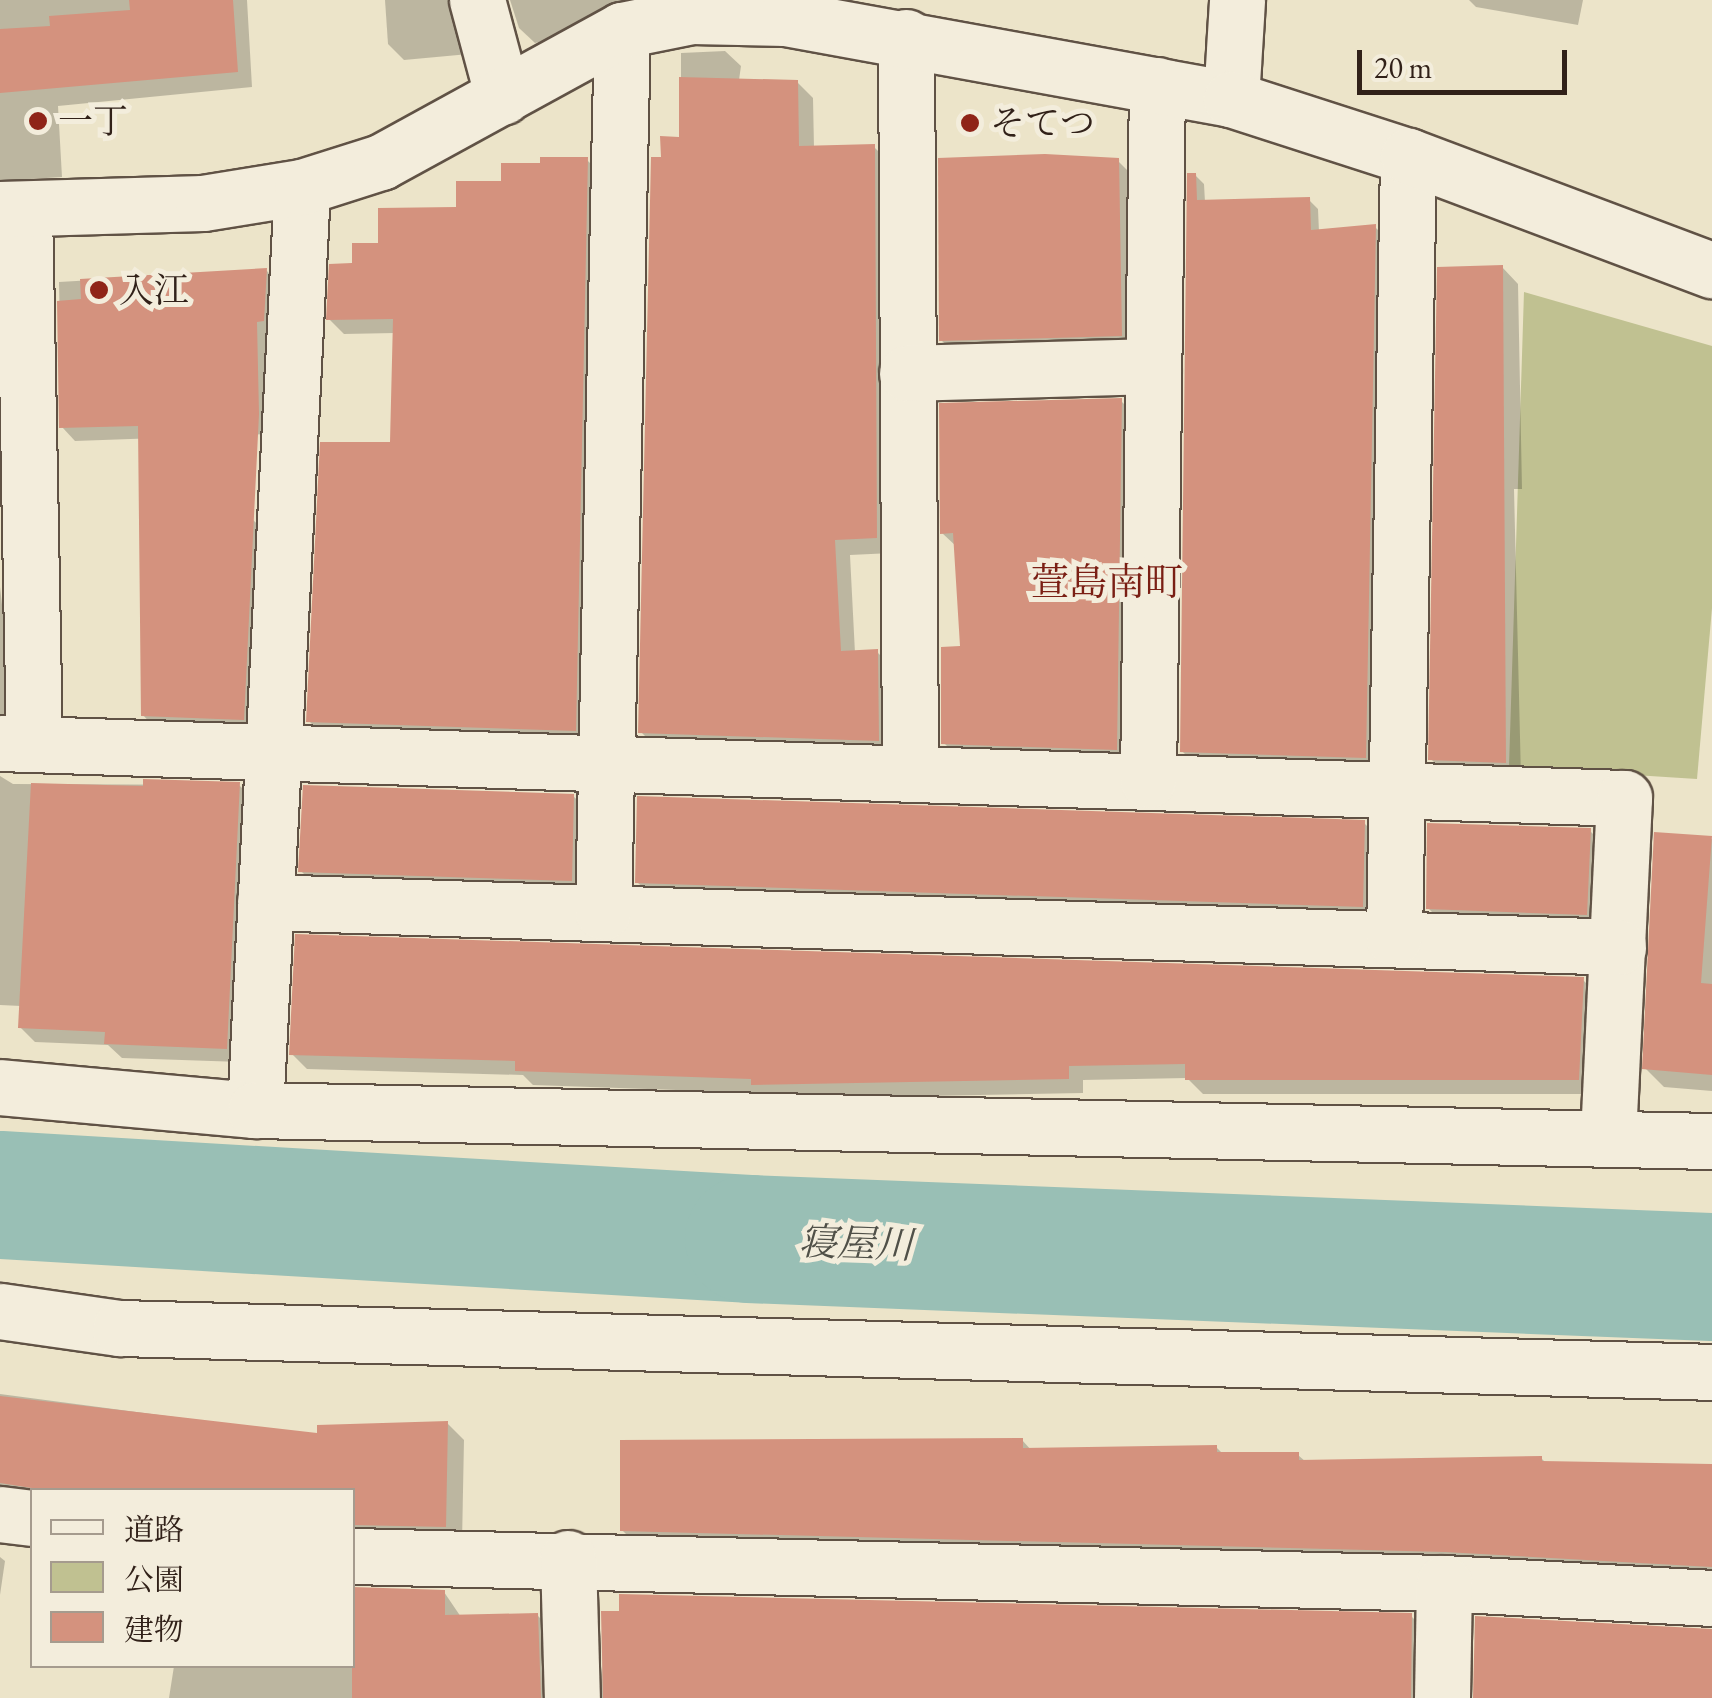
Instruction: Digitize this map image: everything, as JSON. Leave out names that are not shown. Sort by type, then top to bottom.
[{"type":"street","points":[[477,0],[503,97]]},
{"type":"street","points":[[1230,100],[1238,0]]},
{"type":"street","points":[[1608,1137],[1624,798],[910,770],[611,766],[17,743],[12,209],[202,204],[302,186],[381,162],[622,30],[692,16],[786,9],[906,37],[1230,100],[1408,156],[1712,270]]},
{"type":"street","points":[[603,912],[611,766],[622,30]]},
{"type":"street","points":[[906,37],[910,770]]},
{"type":"street","points":[[1148,780],[1156,85]]},
{"type":"street","points":[[1394,938],[1402,790],[1408,156]]},
{"type":"street","points":[[255,1110],[302,186]]},
{"type":"street","points":[[907,373],[1153,366]]},
{"type":"street","points":[[265,902],[1618,947]]},
{"type":"street","points":[[0,1087],[255,1110],[1712,1141]]},
{"type":"street","points":[[0,1311],[120,1328],[1712,1372]]},
{"type":"street","points":[[0,1514],[30,1518]]},
{"type":"street","points":[[355,1556],[568,1558],[1444,1583],[1712,1598]]},
{"type":"street","points":[[568,1558],[572,1698]]},
{"type":"street","points":[[1442,1698],[1444,1583]]},
{"type":"green space","points":[[1524,292],[1712,346],[1712,608],[1697,779],[1509,767]]},
{"type":"building","points":[[129,0],[233,0],[238,72],[0,93],[0,29],[50,26],[49,16],[130,10]]},
{"type":"building","points":[[679,77],[798,80],[799,146],[875,144],[877,538],[835,540],[841,651],[878,649],[879,741],[638,733],[651,157],[661,157],[660,136],[679,137]]},
{"type":"building","points":[[1045,154],[1119,158],[1122,336],[939,341],[938,158]]},
{"type":"building","points":[[540,157],[588,157],[576,731],[306,722],[320,442],[390,442],[393,319],[326,320],[329,264],[352,263],[352,243],[378,243],[378,208],[456,207],[456,181],[501,181],[501,163],[540,163]]},
{"type":"building","points":[[1187,173],[1196,173],[1197,200],[1310,197],[1311,230],[1376,224],[1366,758],[1180,752]]},
{"type":"building","points":[[1503,265],[1506,763],[1428,760],[1437,267]]},
{"type":"building","points":[[267,268],[264,321],[257,322],[259,414],[244,720],[141,716],[138,426],[59,428],[57,301],[81,299],[80,279]]},
{"type":"building","points":[[1122,398],[1117,750],[941,744],[941,647],[960,646],[953,533],[940,534],[939,403]]},
{"type":"building","points":[[143,779],[240,782],[227,1049],[104,1044],[105,1032],[18,1028],[31,783],[143,786]]},
{"type":"building","points":[[303,785],[574,794],[572,881],[298,872]]},
{"type":"building","points":[[637,796],[1365,820],[1363,907],[635,883]]},
{"type":"building","points":[[1427,823],[1591,828],[1587,915],[1426,909]]},
{"type":"building","points":[[1654,832],[1712,836],[1701,983],[1712,984],[1712,1075],[1642,1069]]},
{"type":"building","points":[[295,934],[1584,977],[1579,1080],[1185,1080],[1185,1064],[1069,1066],[1069,1079],[751,1085],[751,1079],[515,1071],[515,1061],[289,1055]]},
{"type":"building","points":[[0,1396],[317,1433],[317,1425],[448,1421],[446,1527],[355,1525],[355,1488],[32,1488],[0,1483]]},
{"type":"building","points":[[1023,1438],[1023,1448],[1217,1445],[1217,1452],[1299,1452],[1299,1460],[1542,1456],[1542,1461],[1712,1464],[1712,1567],[1445,1552],[620,1531],[620,1440]]},
{"type":"building","points":[[355,1587],[445,1590],[445,1615],[538,1613],[541,1698],[352,1698]]},
{"type":"building","points":[[619,1594],[1412,1613],[1411,1698],[603,1698],[601,1611],[619,1611]]},
{"type":"building","points":[[1475,1616],[1712,1629],[1712,1698],[1473,1698]]},
{"type":"waterway","name":"寝屋川","points":[[0,1195],[749,1239],[1712,1277]]},
{"type":"place","name":"一丁","points":[[38,121]]},
{"type":"place","name":"そてつ","points":[[970,123]]},
{"type":"place","name":"入江","points":[[99,290]]},
{"type":"district","name":"萱島南町","points":[[1107,582]]}]
